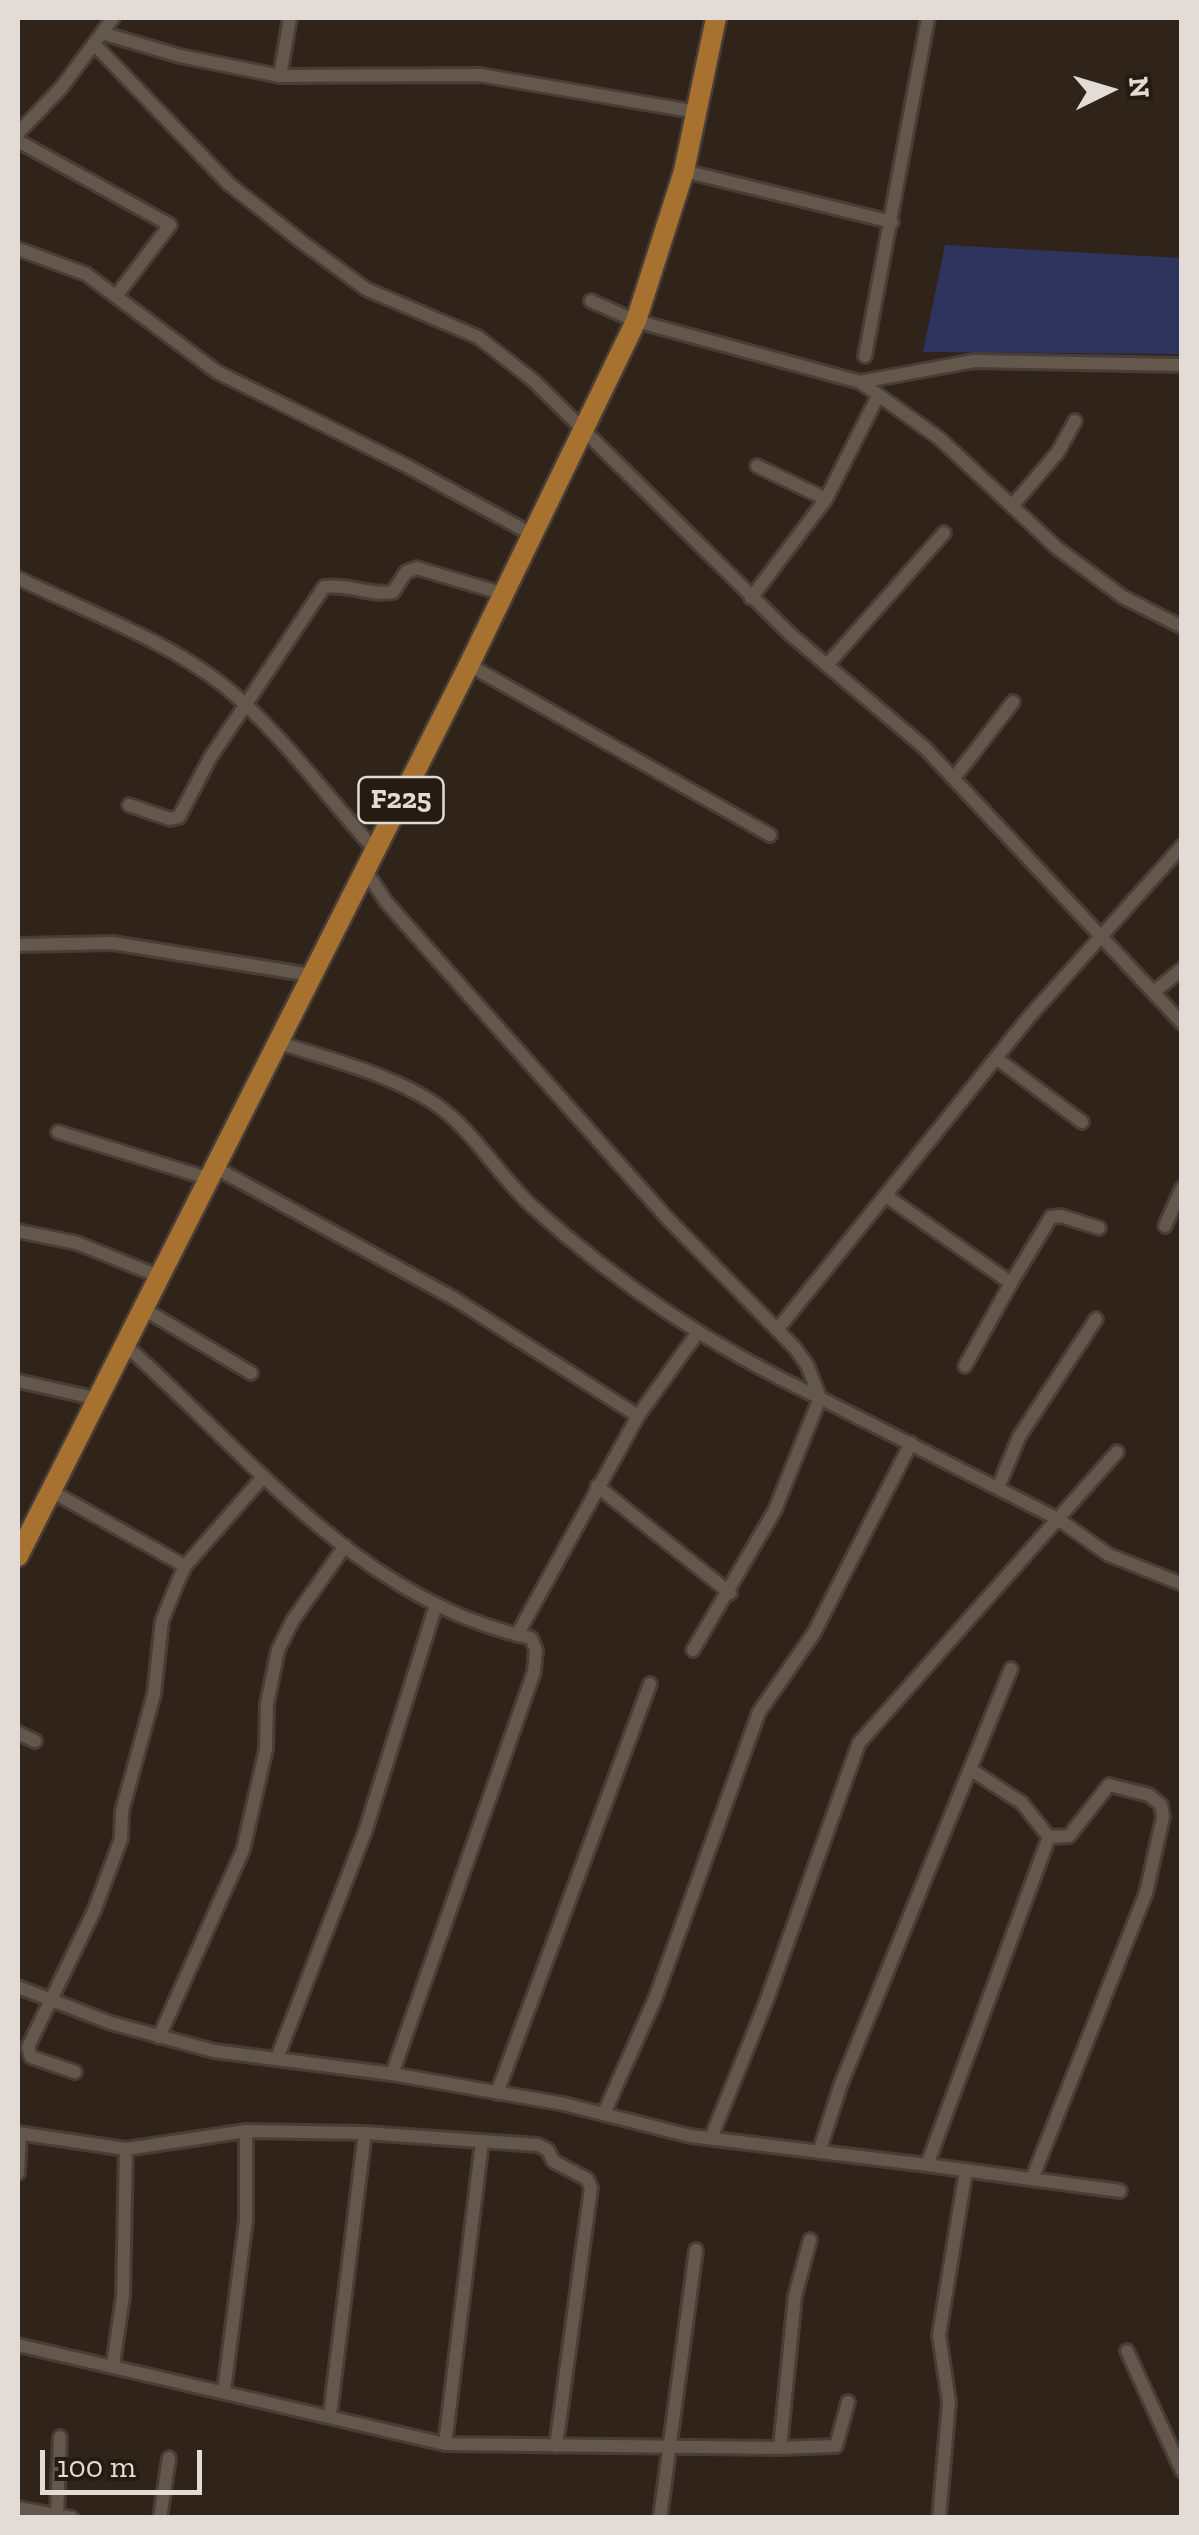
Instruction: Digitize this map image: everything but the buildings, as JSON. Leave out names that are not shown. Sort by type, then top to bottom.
[{"type":"main road","name":"F225","points":[[18,1556],[469,665],[636,321],[684,170],[716,18]]},
{"type":"street","points":[[18,133],[62,88],[113,18]]},
{"type":"street","points":[[280,76],[290,18]]},
{"type":"street","points":[[865,356],[928,18]]},
{"type":"street","points":[[98,38],[280,76],[480,75],[697,112]]},
{"type":"street","points":[[98,38],[229,184],[366,289],[478,337],[585,429],[752,598],[954,778],[1182,1023]]},
{"type":"street","points":[[18,141],[170,225],[116,296]]},
{"type":"street","points":[[684,170],[892,222]]},
{"type":"street","points":[[18,249],[86,274],[217,372],[391,457],[533,535]]},
{"type":"street","points":[[591,301],[636,321],[860,382],[907,411],[1012,506],[1123,597],[1182,627]]},
{"type":"street","points":[[860,382],[974,361],[1182,366]]},
{"type":"street","points":[[752,598],[826,499],[878,396]]},
{"type":"street","points":[[1012,506],[1058,452],[1075,421]]},
{"type":"street","points":[[756,466],[826,499]]},
{"type":"street","points":[[827,666],[944,533]]},
{"type":"street","points":[[129,805],[170,820],[179,816],[324,587],[348,584],[382,594],[393,592],[406,572],[417,568],[504,594]]},
{"type":"street","points":[[18,578],[193,664],[246,706],[370,860],[387,903],[655,1204],[807,1365],[820,1398],[775,1510],[730,1594],[693,1650]]},
{"type":"street","points":[[469,665],[770,835]]},
{"type":"street","points":[[954,778],[1013,702]]},
{"type":"street","points":[[777,1330],[1100,932],[1157,878],[1182,846]]},
{"type":"street","points":[[18,945],[113,943],[311,975]]},
{"type":"street","points":[[1154,992],[1182,969]]},
{"type":"street","points":[[277,1042],[381,1078],[433,1103],[478,1142],[530,1206],[698,1332],[1058,1519],[1109,1555],[1182,1584]]},
{"type":"street","points":[[996,1058],[1082,1122]]},
{"type":"street","points":[[58,1132],[211,1172],[455,1299],[638,1416]]},
{"type":"street","points":[[1165,1226],[1182,1188]]},
{"type":"street","points":[[886,1196],[1011,1283]]},
{"type":"street","points":[[965,1366],[1051,1218],[1061,1216],[1100,1228]]},
{"type":"street","points":[[18,1231],[77,1242],[158,1276]]},
{"type":"street","points":[[142,1308],[251,1373]]},
{"type":"street","points":[[998,1488],[1019,1437],[1096,1319]]},
{"type":"street","points":[[518,1635],[638,1416],[698,1332]]},
{"type":"street","points":[[124,1344],[264,1477],[345,1546],[435,1608],[531,1638],[536,1650],[534,1672],[392,2074]]},
{"type":"street","points":[[18,1381],[98,1399]]},
{"type":"street","points":[[604,2113],[655,2000],[759,1712],[814,1634],[911,1443]]},
{"type":"street","points":[[711,2138],[766,2002],[859,1743],[1117,1452]]},
{"type":"street","points":[[75,2072],[28,2053],[94,1911],[120,1839],[122,1811],[154,1694],[162,1622],[185,1566],[264,1477]]},
{"type":"street","points":[[597,1486],[730,1594]]},
{"type":"street","points":[[52,1491],[185,1566]]},
{"type":"street","points":[[159,2038],[243,1850],[266,1748],[267,1704],[278,1650],[293,1620],[345,1546]]},
{"type":"street","points":[[277,2058],[365,1832],[435,1608]]},
{"type":"street","points":[[819,2152],[853,2054],[973,1771],[1011,1670]]},
{"type":"street","points":[[497,2093],[650,1684]]},
{"type":"street","points":[[18,1734],[36,1741]]},
{"type":"street","points":[[973,1771],[1022,1803],[1049,1837]]},
{"type":"street","points":[[1032,2180],[1146,1894],[1161,1830],[1161,1805],[1149,1796],[1109,1785],[1100,1790],[1069,1836],[1049,1837]]},
{"type":"street","points":[[926,2165],[1049,1837]]},
{"type":"street","points":[[18,1987],[159,2038],[214,2051],[392,2074],[604,2113],[711,2138],[1120,2191]]},
{"type":"street","points":[[224,2391],[246,2220],[246,2132]]},
{"type":"street","points":[[18,2173],[19,2133],[126,2148],[246,2132],[366,2133],[538,2146],[548,2150],[560,2168],[587,2179],[591,2188],[556,2446]]},
{"type":"street","points":[[330,2416],[366,2133]]},
{"type":"street","points":[[445,2444],[482,2142]]},
{"type":"street","points":[[113,2365],[122,2296],[126,2148]]},
{"type":"street","points":[[939,2518],[949,2402],[939,2334],[966,2170]]},
{"type":"street","points":[[780,2448],[795,2296],[810,2240]]},
{"type":"street","points":[[660,2518],[666,2443],[696,2250]]},
{"type":"street","points":[[18,2345],[445,2444],[836,2446],[848,2402]]},
{"type":"street","points":[[1127,2351],[1182,2471]]},
{"type":"street","points":[[57,2514],[60,2437]]},
{"type":"street","points":[[160,2518],[169,2458]]},
{"type":"street","points":[[18,2508],[72,2518]]},
{"type":"shaded area","points":[[945,245],[1181,258],[1181,354],[923,352]]}]
